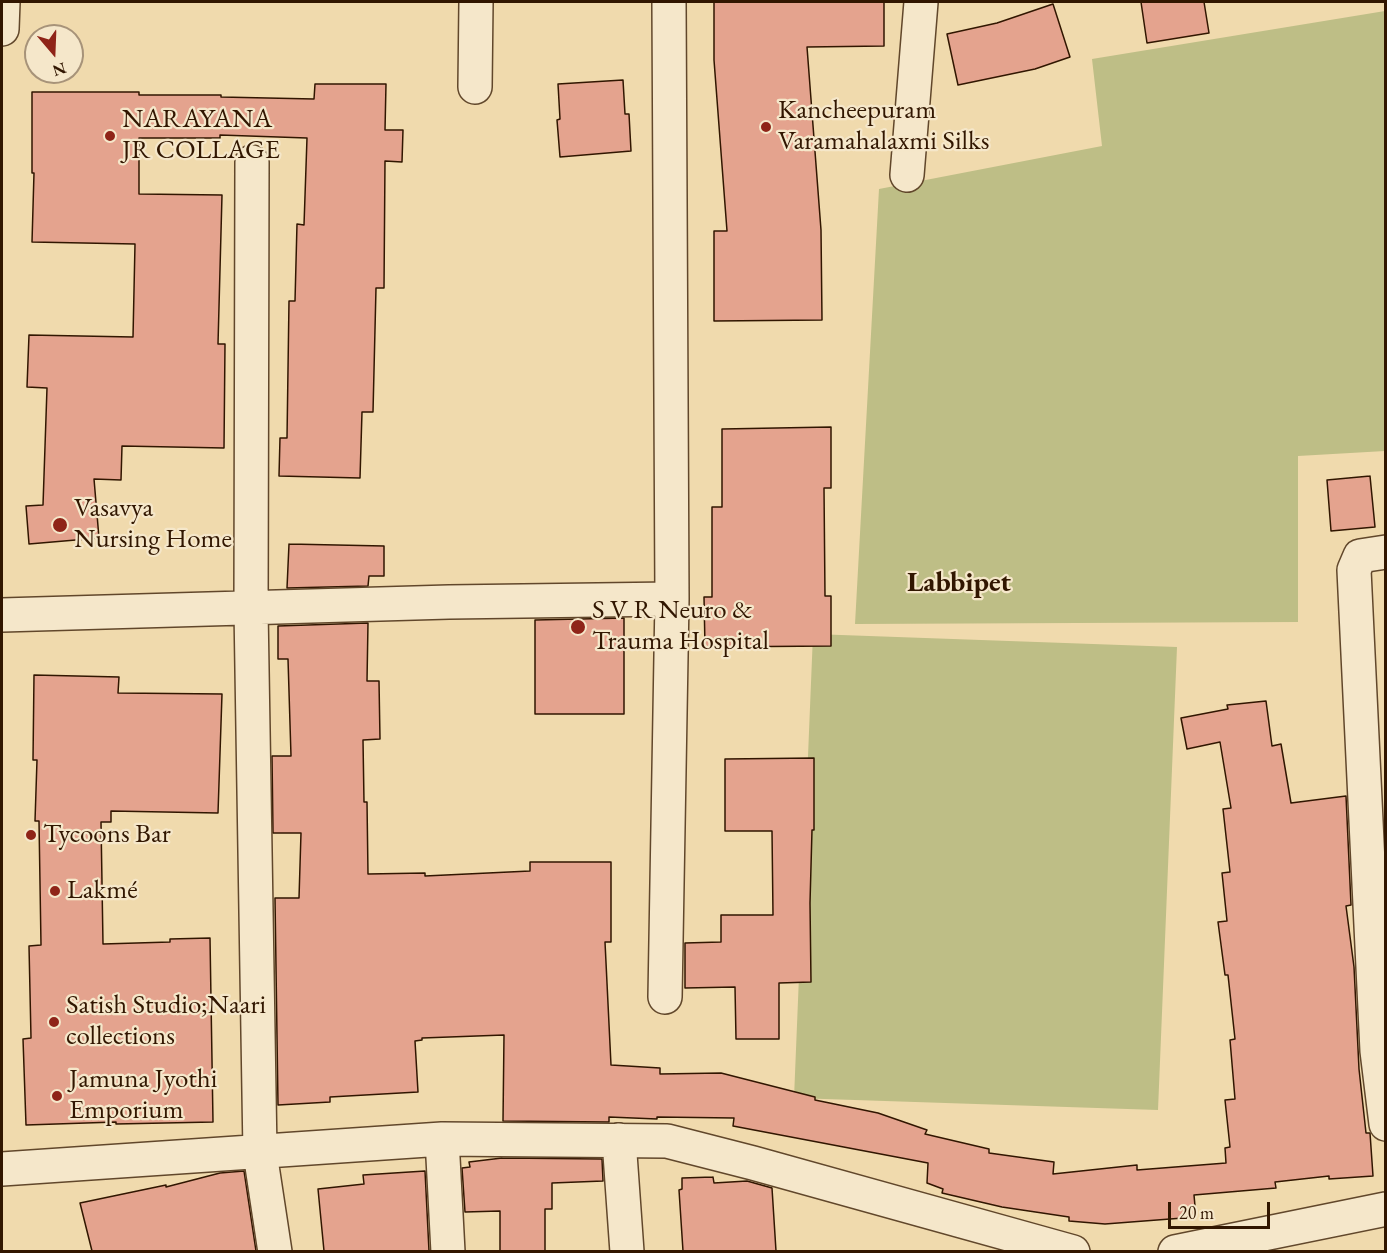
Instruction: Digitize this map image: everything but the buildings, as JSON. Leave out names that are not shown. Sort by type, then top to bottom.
[{"type":"street","points":[[475,87],[476,2]]},
{"type":"street","points":[[665,997],[672,599],[669,2]]},
{"type":"street","points":[[907,175],[921,2]]},
{"type":"street","points":[[252,162],[251,609],[260,1153],[275,1251]]},
{"type":"street","points":[[1386,552],[1360,556],[1354,570],[1373,698],[1381,1050],[1386,1124]]},
{"type":"street","points":[[2,615],[449,602],[672,599]]},
{"type":"street","points":[[442,1139],[448,1251]]},
{"type":"street","points":[[2,1169],[442,1139],[667,1142],[1073,1251]]},
{"type":"street","points":[[619,1140],[627,1251]]},
{"type":"street","points":[[1175,1251],[1386,1209]]},
{"type":"green space","points":[[1385,11],[1385,451],[1298,456],[1298,622],[855,624],[879,189],[1102,146],[1092,59]]},
{"type":"green space","points":[[813,634],[1177,647],[1158,1110],[794,1098]]},
{"type":"place","name":"Kancheepuram Varamahalaxmi Silks","points":[[766,127]]},
{"type":"place","name":"NARAYANA JR COLLAGE","points":[[110,136]]},
{"type":"place","name":"Vasavya Nursing Home","points":[[60,525]]},
{"type":"place","name":"S V R Neuro & Trauma Hospital","points":[[578,627]]},
{"type":"place","name":"Tycoons Bar","points":[[31,835]]},
{"type":"place","name":"Lakmé","points":[[55,891]]},
{"type":"place","name":"Satish Studio;Naari collections","points":[[54,1022]]},
{"type":"place","name":"Jamuna Jyothi Emporium","points":[[57,1096]]},
{"type":"district","name":"Labbipet","points":[[959,583]]}]
